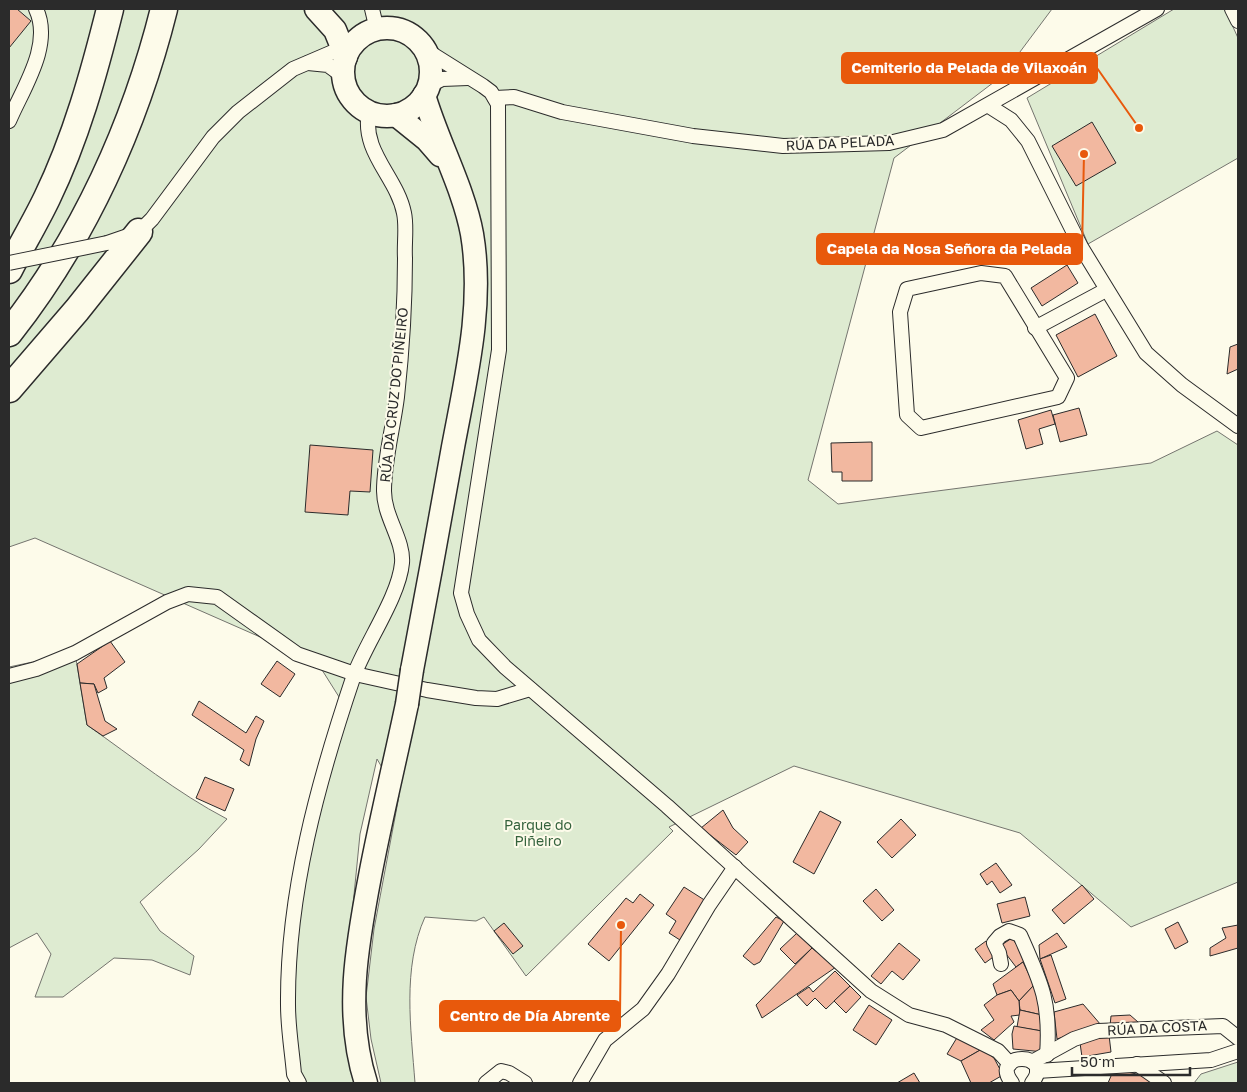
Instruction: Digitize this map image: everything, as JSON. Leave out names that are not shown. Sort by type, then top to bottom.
[{"type":"highway","points":[[9,270],[47,198],[72,135],[94,75],[110,9]]},
{"type":"highway","points":[[9,333],[46,281],[93,202],[139,92],[164,9]]},
{"type":"highway","points":[[9,389],[78,310],[139,232]]},
{"type":"main road","points":[[316,9],[335,30],[358,42],[395,29],[412,36],[424,49],[430,63],[426,91],[433,124],[472,234],[475,274],[474,333],[407,704],[362,917],[354,987],[356,1039],[366,1083]]},
{"type":"main road","points":[[321,9],[347,23],[358,42],[348,94],[361,108],[378,115],[396,115],[412,108],[426,91]]},
{"type":"main road","points":[[396,115],[427,140],[441,156],[453,177]]},
{"type":"street","points":[[9,121],[42,42],[39,15],[36,9]]},
{"type":"street","name":"RÚA DA PELADA","points":[[496,98],[514,97],[562,112],[694,136],[783,146],[889,143],[943,130],[989,106],[1157,9]]},
{"type":"street","points":[[1232,9],[1238,20]]},
{"type":"street","points":[[307,63],[328,65],[358,42]]},
{"type":"street","points":[[9,263],[107,243],[139,232],[152,219],[213,137],[232,118],[278,80],[307,63],[358,42]]},
{"type":"street","points":[[424,49],[482,86],[496,98],[499,118],[499,350],[461,593],[467,614],[478,640],[530,689],[735,867],[871,991],[909,1015],[946,1025],[998,1052],[1010,1064]]},
{"type":"street","points":[[426,91],[442,79],[460,76],[469,78]]},
{"type":"street","points":[[989,106],[1011,120],[1028,141],[1081,247],[1146,352],[1182,385],[1238,426]]},
{"type":"street","name":"RÚA DA CRUZ DO PIÑEIRO","points":[[299,1083],[294,1074],[288,1005],[293,922],[311,824],[337,727],[355,674],[388,603],[402,562],[399,544],[388,519],[384,493],[396,398],[405,295],[405,214],[396,189],[373,150],[366,122],[369,112]]},
{"type":"street","points":[[981,273],[1005,276],[1035,328],[1066,378],[1058,397],[921,428],[907,415],[900,312],[907,289],[981,273]]},
{"type":"street","points":[[1035,328],[1106,290]]},
{"type":"street","points":[[9,676],[36,669],[75,653],[167,602],[188,594],[217,597],[297,654],[355,674],[427,690],[476,698],[497,699],[530,689]]},
{"type":"street","points":[[580,1083],[605,1040],[643,1010],[735,867]]},
{"type":"street","points":[[1000,964],[999,952],[994,943],[1009,931],[1020,935],[1042,984],[1046,1000],[1047,1054]]},
{"type":"street","name":"RÚA DA COSTA","points":[[1034,1072],[1047,1054],[1074,1039],[1098,1031],[1223,1026],[1238,1038]]},
{"type":"street","points":[[1012,1083],[1007,1072],[1010,1064],[1018,1058],[1034,1072],[1211,1060],[1238,1051]]},
{"type":"street","points":[[1137,1064],[1164,1083]]},
{"type":"street","points":[[486,1083],[501,1071],[509,1073],[525,1083]]},
{"type":"green space","name":"Parque do Piñeiro","points":[[9,9],[1052,9],[1002,76],[894,158],[808,480],[838,504],[1151,463],[1217,431],[1238,445],[1238,882],[1131,927],[1020,833],[794,766],[669,827],[673,831],[526,976],[484,917],[476,921],[425,917],[413,957],[411,978],[410,1020],[415,1083],[381,1083],[371,1039],[366,997],[374,929],[399,796],[377,759],[360,834],[347,966],[357,1083],[299,1083],[289,992],[311,824],[346,708],[317,662],[35,538],[9,547]]},
{"type":"green space","points":[[1174,9],[1225,9],[1238,38],[1238,158],[1088,244],[1027,98]]},
{"type":"green space","points":[[75,653],[87,725],[173,786],[227,819],[199,849],[140,902],[160,931],[194,956],[190,975],[152,960],[114,958],[63,997],[35,997],[51,954],[37,933],[9,948],[9,667]]},
{"type":"green space","points":[[1238,1062],[1238,1083],[1194,1083],[1201,1074]]},
{"type":"building","points":[[9,9],[17,9],[31,21],[9,48]]},
{"type":"building","points":[[1092,122],[1116,163],[1076,186],[1052,146]]},
{"type":"building","points":[[1067,265],[1078,283],[1042,306],[1031,288]]},
{"type":"building","points":[[1095,314],[1117,356],[1078,377],[1056,335]]},
{"type":"building","points":[[1238,344],[1238,369],[1227,374],[1230,347]]},
{"type":"building","points":[[1079,408],[1087,435],[1060,442],[1053,415]]},
{"type":"building","points":[[1051,410],[1055,424],[1039,429],[1043,444],[1026,449],[1018,420]]},
{"type":"building","points":[[872,442],[872,481],[842,481],[842,472],[832,472],[831,443]]},
{"type":"building","points":[[310,445],[373,450],[370,492],[350,491],[348,515],[305,512]]},
{"type":"building","points":[[110,641],[125,662],[104,678],[107,688],[98,693],[94,684],[80,683],[77,664]]},
{"type":"building","points":[[277,661],[295,674],[280,697],[261,684]]},
{"type":"building","points":[[80,683],[94,684],[105,721],[117,729],[103,736],[87,725]]},
{"type":"building","points":[[199,701],[246,733],[256,716],[264,721],[256,739],[249,766],[240,760],[244,750],[192,715]]},
{"type":"building","points":[[205,777],[234,789],[225,811],[196,798]]},
{"type":"building","points":[[723,810],[733,828],[748,842],[736,855],[701,828]]},
{"type":"building","points":[[820,811],[841,822],[814,874],[793,862]]},
{"type":"building","points":[[901,819],[916,835],[892,858],[877,842]]},
{"type":"building","points":[[996,863],[1012,885],[1000,893],[992,881],[987,885],[980,874]]},
{"type":"building","points":[[1082,885],[1094,899],[1064,924],[1052,910]]},
{"type":"building","points":[[684,887],[706,901],[680,940],[669,933],[676,921],[666,914]]},
{"type":"building","points":[[876,889],[894,910],[882,921],[863,901]]},
{"type":"building","points":[[640,894],[654,905],[609,961],[588,944],[626,898],[633,903]]},
{"type":"building","points":[[1025,897],[1030,916],[1002,923],[997,904]]},
{"type":"building","points":[[776,917],[784,921],[760,962],[754,965],[743,956]]},
{"type":"building","points":[[1178,922],[1188,942],[1175,949],[1165,929]]},
{"type":"building","points":[[504,923],[523,946],[513,954],[494,931]]},
{"type":"building","points":[[1238,925],[1238,948],[1210,956],[1210,948],[1226,938],[1222,928]]},
{"type":"building","points":[[797,933],[812,948],[795,964],[780,949]]},
{"type":"building","points":[[1057,933],[1067,947],[1040,959],[1039,945]]},
{"type":"building","points":[[1012,938],[1027,959],[1016,967],[1000,946]]},
{"type":"building","points":[[986,941],[996,955],[985,963],[975,949]]},
{"type":"building","points":[[899,943],[920,960],[903,980],[892,971],[881,984],[871,976]]},
{"type":"building","points":[[812,948],[836,967],[762,1018],[756,1005]]},
{"type":"building","points":[[1051,955],[1066,999],[1055,1003],[1040,959]]},
{"type":"building","points":[[1023,962],[1034,985],[1019,1001],[1011,990],[997,995],[993,984]]},
{"type":"building","points":[[835,971],[850,986],[826,1009],[815,998],[807,1006],[797,995],[809,987],[813,992]]},
{"type":"building","points":[[1034,985],[1042,1015],[1020,1010],[1019,1001]]},
{"type":"building","points":[[850,986],[861,997],[846,1013],[834,1001]]},
{"type":"building","points":[[1011,990],[1019,1001],[1020,1015],[1011,1016],[1014,1022],[994,1040],[981,1030],[994,1020],[984,1005],[997,995]]},
{"type":"building","points":[[1083,1004],[1101,1025],[1057,1039],[1054,1012]]},
{"type":"building","points":[[869,1005],[892,1020],[876,1045],[853,1030]]},
{"type":"building","points":[[1020,1010],[1042,1015],[1042,1031],[1017,1027]]},
{"type":"building","points":[[1130,1015],[1138,1022],[1133,1025],[1110,1026],[1111,1016]]},
{"type":"building","points":[[1014,1026],[1042,1031],[1044,1052],[1013,1049],[1012,1034]]},
{"type":"building","points":[[1109,1035],[1111,1052],[1082,1057],[1080,1043]]},
{"type":"building","points":[[958,1036],[982,1049],[961,1061],[947,1054]]},
{"type":"building","points":[[982,1049],[994,1058],[1003,1075],[989,1083],[971,1083],[961,1061]]},
{"type":"building","points":[[1114,1069],[1141,1075],[1150,1081],[1149,1083],[1108,1083]]},
{"type":"building","points":[[914,1073],[920,1083],[897,1083]]},
{"type":"place","name":"Cemiterio da Pelada de Vilaxoán","points":[[1139,128]]},
{"type":"place","name":"Capela da Nosa Señora da Pelada","points":[[1084,154]]},
{"type":"place","name":"Centro de Día Abrente","points":[[621,925]]}]
